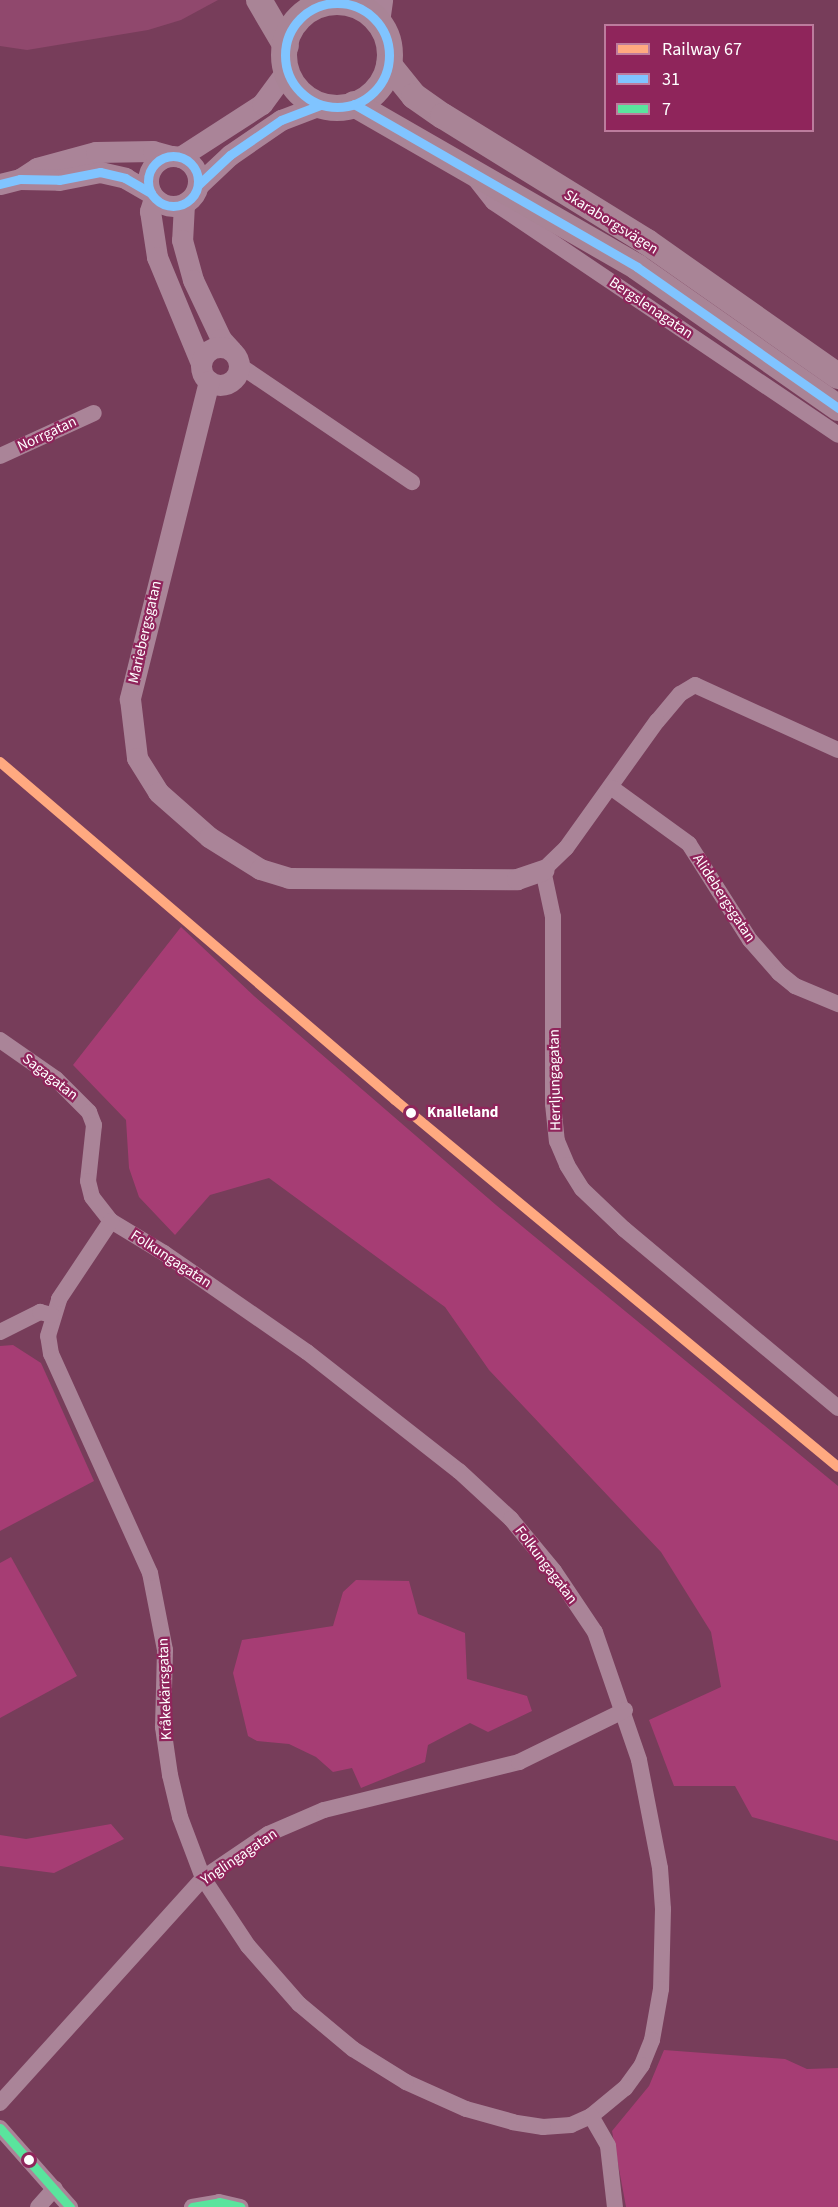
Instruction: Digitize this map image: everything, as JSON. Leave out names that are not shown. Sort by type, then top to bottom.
[{"type":"main road","points":[[260,1],[299,91],[320,105],[354,104],[377,89],[389,65],[388,39],[381,11],[365,10],[332,1],[298,19],[286,58]]},
{"type":"main road","name":"Skaraborgsvägen","points":[[389,65],[414,96],[647,242],[838,376]]},
{"type":"main road","name":"Skaraborgsvägen","points":[[354,104],[471,174],[637,267],[838,408]]},
{"type":"street","points":[[286,58],[262,104],[175,157],[152,168],[148,183],[152,196],[150,211],[157,257],[205,372],[229,383],[235,358],[199,296],[190,271],[182,240],[184,204],[198,185],[230,155],[281,120],[320,105]]},
{"type":"street","points":[[10,182],[36,168],[96,152],[153,151],[175,157],[194,168],[198,185]]},
{"type":"street","points":[[10,182],[59,180],[100,172],[125,178],[168,206],[184,204]]},
{"type":"street","name":"Bergslenagatan","points":[[471,174],[493,202],[838,435]]},
{"type":"street","points":[[205,372],[212,348],[235,358],[412,482]]},
{"type":"street","name":"Mariebergsgatan","points":[[205,372],[130,699],[137,758],[158,792],[209,837],[260,869],[289,878],[517,879],[543,870]]},
{"type":"street","name":"Norrgatan","points":[[0,456],[94,413]]},
{"type":"street","points":[[543,870],[566,848],[612,788],[657,722],[680,694],[696,685],[838,750]]},
{"type":"street","name":"Alidebergsgatan","points":[[612,788],[689,844],[750,940],[779,973],[795,986],[838,1004]]},
{"type":"street","name":"Herrljungagatan","points":[[543,870],[553,917],[553,1104],[557,1141],[567,1165],[582,1189],[624,1230],[838,1408]]},
{"type":"street","name":"Sagagatan","points":[[0,1040],[56,1079],[89,1112],[94,1125],[88,1181],[92,1197],[111,1221]]},
{"type":"street","name":"Kråkekärrsgatan","points":[[111,1221],[52,1315],[48,1336],[51,1354],[150,1573],[165,1650],[163,1727],[170,1775],[180,1817],[203,1878],[248,1946],[300,2004],[353,2049],[406,2082],[466,2109],[513,2122],[543,2127],[571,2125],[591,2116],[625,2088]]},
{"type":"street","name":"Folkungagatan","points":[[111,1221],[164,1253],[362,1393],[511,1519],[554,1571],[595,1632],[625,1710],[649,1809],[663,1909],[661,1989],[652,2040],[642,2065],[625,2088]]},
{"type":"street","points":[[0,1332],[40,1312],[52,1315]]},
{"type":"street","name":"Ynglingagatan","points":[[0,2103],[203,1878],[268,1834],[324,1810],[519,1762],[625,1710]]},
{"type":"street","points":[[591,2116],[609,2146],[615,2207]]},
{"type":"street","points":[[0,2128],[70,2207]]},
{"type":"street","points":[[38,2207],[55,2188]]},
{"type":"street","points":[[192,2207],[219,2202],[240,2207]]},
{"type":"shaded area","points":[[0,0],[218,0],[181,20],[148,30],[27,50],[0,46]]},
{"type":"shaded area","points":[[181,927],[254,996],[496,1205],[838,1486],[838,1841],[752,1817],[735,1786],[674,1786],[649,1720],[721,1687],[711,1632],[661,1552],[489,1370],[445,1307],[269,1178],[210,1195],[175,1235],[139,1197],[129,1168],[126,1120],[73,1065]]},
{"type":"shaded area","points":[[13,1345],[41,1363],[94,1481],[0,1531],[0,1346]]},
{"type":"shaded area","points":[[11,1557],[77,1676],[0,1718],[0,1563]]},
{"type":"shaded area","points":[[356,1580],[409,1581],[418,1614],[465,1633],[467,1679],[527,1696],[532,1711],[488,1732],[470,1723],[428,1745],[425,1762],[361,1788],[352,1768],[333,1772],[316,1757],[289,1744],[257,1741],[248,1736],[233,1673],[242,1640],[333,1626],[343,1592]]},
{"type":"shaded area","points":[[111,1824],[124,1839],[54,1873],[0,1866],[0,1835],[26,1839]]},
{"type":"shaded area","points":[[664,2050],[785,2059],[807,2069],[838,2068],[838,2207],[626,2207],[612,2131],[649,2086]]},
{"type":"rail line","name":"67","points":[[0,762],[395,1100],[838,1467]]},
{"type":"transit line","name":"31","points":[[337,3],[357,7],[374,18],[385,35],[389,55],[385,75],[374,92],[357,103],[337,107],[317,103],[300,92],[289,75],[285,55],[289,35],[300,18],[317,7],[337,3]]},
{"type":"transit line","name":"31","points":[[354,104],[637,267],[838,408]]},
{"type":"transit line","name":"31","points":[[198,185],[230,155],[281,120],[320,105]]},
{"type":"transit line","name":"31","points":[[168,156],[178,156],[191,163],[198,176],[198,181],[198,186],[191,199],[178,206],[168,206],[159,202],[152,195],[148,186],[148,176],[152,167],[159,160],[168,156]]},
{"type":"transit line","name":"31","points":[[0,184],[20,179],[59,180],[100,172],[125,178],[151,193]]},
{"type":"transit line","name":"7","points":[[0,2128],[70,2207]]},
{"type":"transit line","name":"7","points":[[192,2207],[219,2202],[240,2207]]},
{"type":"place","name":"Knalleland","points":[[411,1113]]}]
